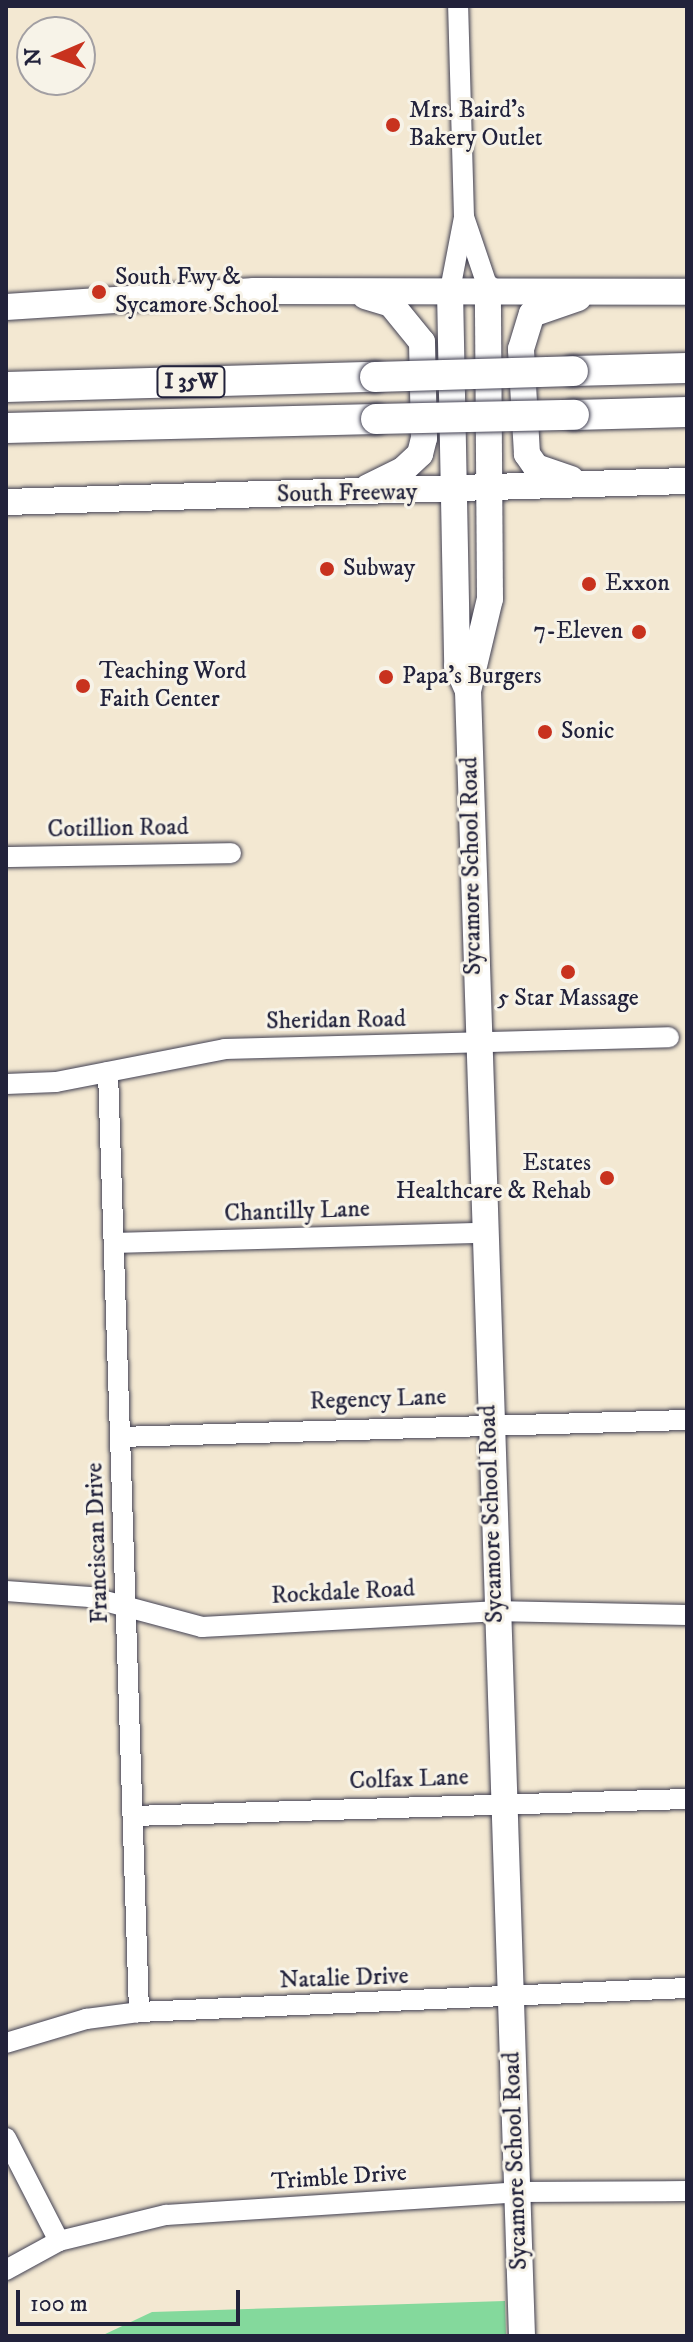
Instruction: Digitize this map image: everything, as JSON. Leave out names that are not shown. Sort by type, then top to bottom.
[{"type":"highway","name":"I 35W","points":[[6,387],[687,368]]},
{"type":"highway","name":"I 35W","points":[[6,428],[687,412]]},
{"type":"highway","points":[[6,444],[70,441],[88,426]]},
{"type":"main road","name":"Sycamore School Road","points":[[488,288],[490,599],[468,691],[495,1611],[522,2336]]},
{"type":"main road","points":[[341,289],[391,304],[422,342],[420,454],[384,483],[349,492]]},
{"type":"main road","points":[[6,307],[341,289],[687,292]]},
{"type":"main road","name":"Sycamore School Road","points":[[450,290],[457,666],[468,691]]},
{"type":"main road","points":[[582,484],[536,467],[527,454],[523,325],[563,300],[609,293]]},
{"type":"main road","name":"South Freeway","points":[[6,502],[349,492],[491,492],[582,484],[687,481]]},
{"type":"street","name":"Sycamore School Road","points":[[450,290],[464,217],[458,6]]},
{"type":"street","name":"Sycamore School Road","points":[[464,217],[488,288]]},
{"type":"street","name":"Cotillion Road","points":[[6,857],[231,853]]},
{"type":"street","name":"Sheridan Road","points":[[6,1084],[108,1072],[225,1049],[477,1045],[669,1037]]},
{"type":"street","name":"Franciscan Drive","points":[[108,1072],[139,2012]]},
{"type":"street","name":"Chantilly Lane","points":[[114,1243],[483,1233]]},
{"type":"street","name":"Regency Lane","points":[[120,1437],[489,1421],[687,1420]]},
{"type":"street","name":"Rockdale Road","points":[[6,1591],[126,1604],[202,1627],[495,1611],[687,1615]]},
{"type":"street","name":"Colfax Lane","points":[[133,1816],[687,1799]]},
{"type":"street","name":"Natalie Drive","points":[[6,2043],[139,2012],[510,1999],[687,1988]]},
{"type":"street","points":[[6,2138],[59,2241]]},
{"type":"street","name":"Trimble Drive","points":[[6,2270],[59,2241],[166,2215],[518,2192],[687,2191]]},
{"type":"green space","points":[[505,2301],[506,2336],[101,2336],[152,2312]]},
{"type":"place","name":"Mrs. Baird’s Bakery Outlet","points":[[393,125]]},
{"type":"place","name":"South Fwy & Sycamore School","points":[[99,292]]},
{"type":"place","name":"Subway","points":[[327,569]]},
{"type":"place","name":"Exxon","points":[[589,584]]},
{"type":"place","name":"7-Eleven","points":[[639,632]]},
{"type":"place","name":"Papa's Burgers","points":[[386,677]]},
{"type":"place","name":"Teaching Word Faith Center","points":[[83,686]]},
{"type":"place","name":"Sonic","points":[[545,732]]},
{"type":"place","name":"5 Star Massage","points":[[568,972]]},
{"type":"place","name":"Estates Healthcare & Rehab","points":[[607,1178]]}]
